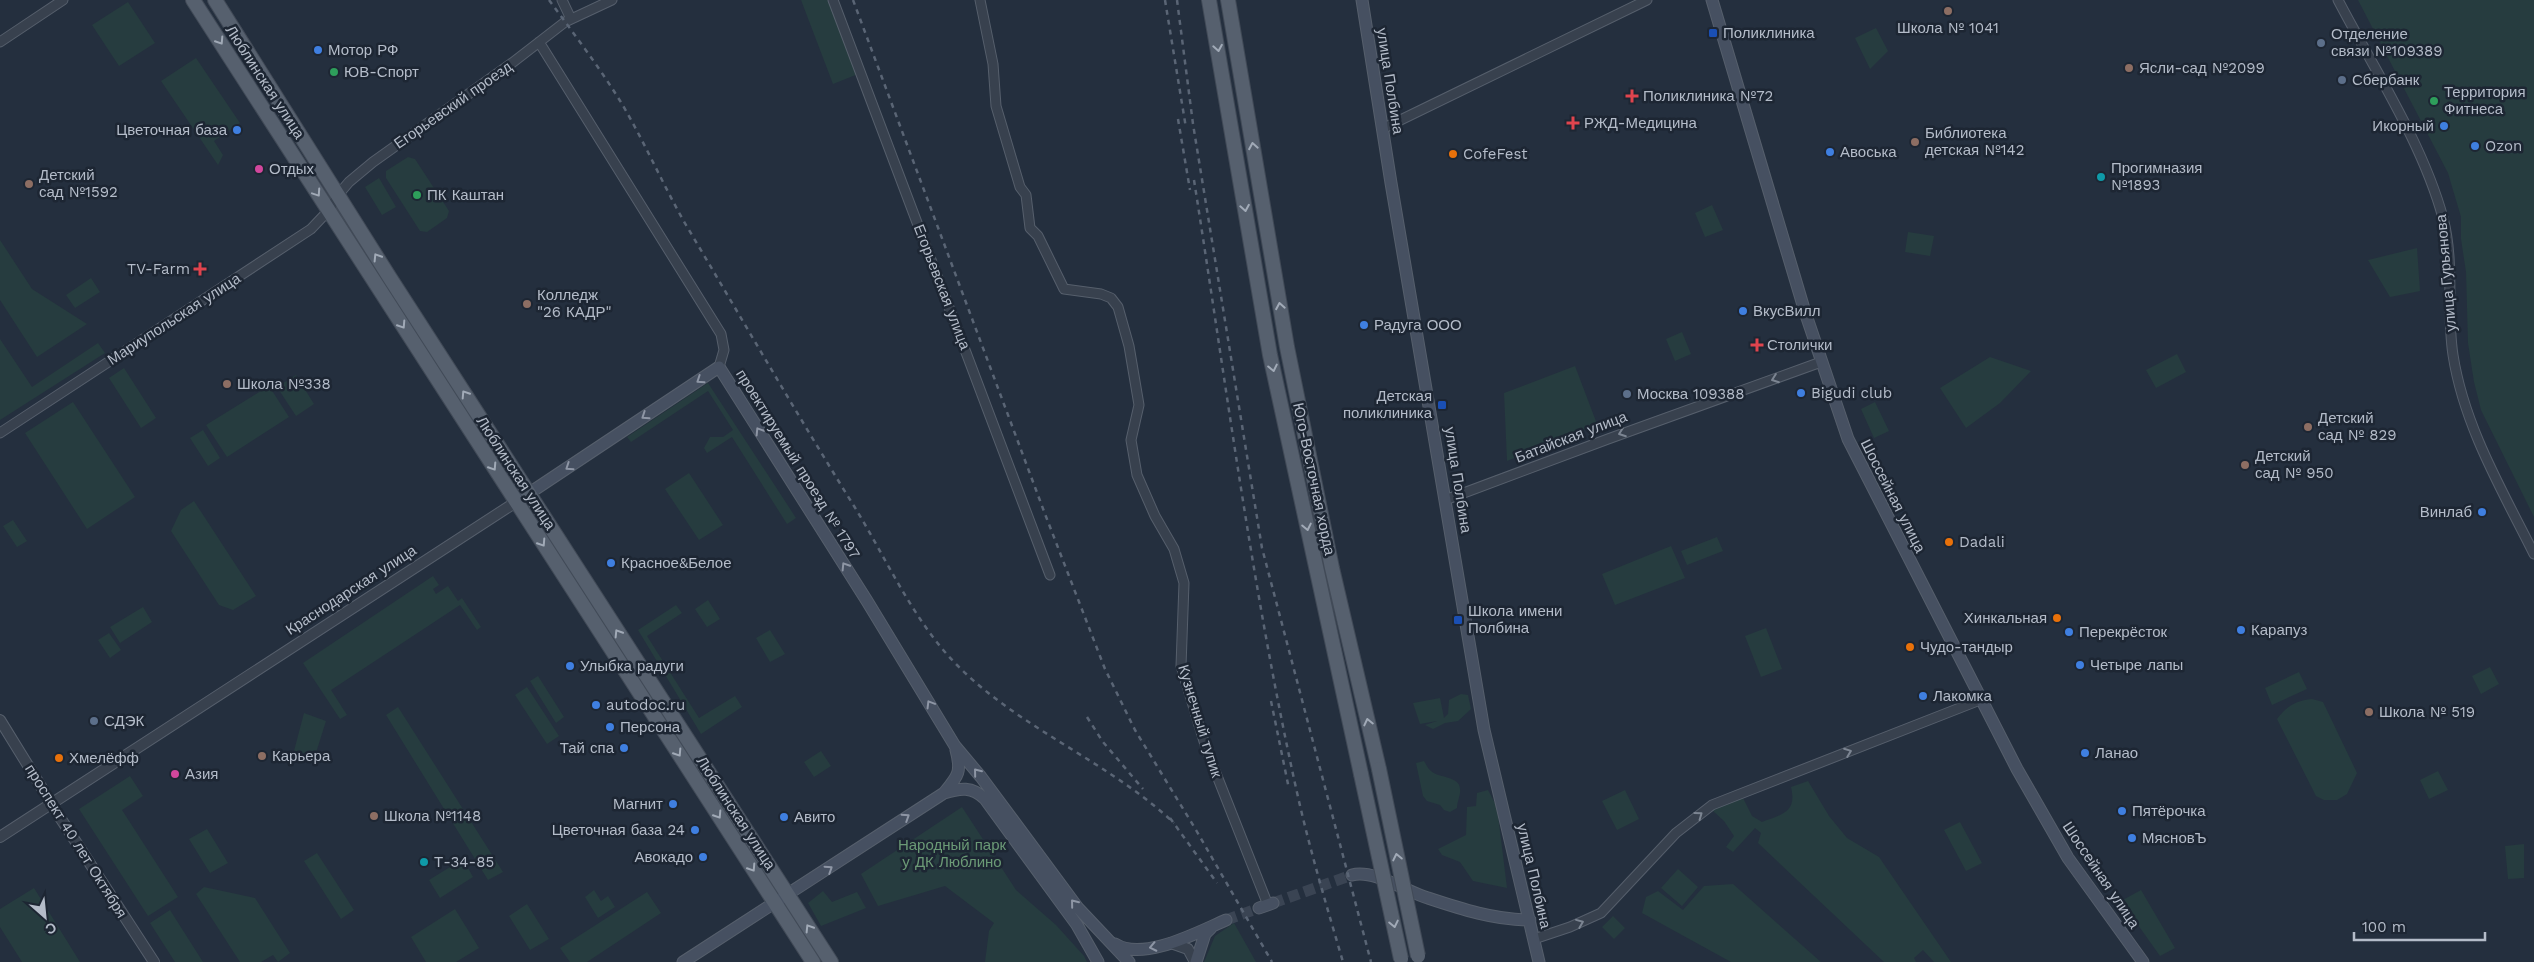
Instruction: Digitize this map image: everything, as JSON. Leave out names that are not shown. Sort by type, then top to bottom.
[{"type":"main road","name":"Люблинская улица","points":[[193,0],[813,962]]},
{"type":"main road","name":"Люблинская улица","points":[[215,0],[529,494],[831,962]]},
{"type":"main road","name":"Юго-Восточная хорда","points":[[1209,0],[1270,355],[1402,961]]},
{"type":"main road","name":"Юго-Восточная хорда","points":[[1228,0],[1287,347],[1332,568],[1379,769],[1418,959]]},
{"type":"main road","name":"улица Полбина","points":[[1362,0],[1382,129],[1484,730],[1539,962]]},
{"type":"main road","name":"Шоссейная улица","points":[[1712,0],[1821,362],[1848,439],[1980,700],[2068,858],[2143,962]]},
{"type":"main road","name":"Краснодарская улица","points":[[516,502],[719,367]]},
{"type":"main road","name":"проектируемый проезд № 1797","points":[[719,367],[867,601],[955,746]]},
{"type":"main road","points":[[944,793],[958,774],[960,765],[955,746]]},
{"type":"main road","points":[[955,746],[981,777],[1063,889],[1129,962]]},
{"type":"main road","points":[[683,962],[944,793],[959,789],[972,789],[986,799],[1077,925],[1098,962]]},
{"type":"main road","points":[[1352,875],[1366,874],[1426,898],[1497,917],[1530,920]]},
{"type":"main road","points":[[1108,938],[1120,948],[1135,950],[1171,944],[1226,920]]},
{"type":"main road","points":[[1196,962],[1205,934],[1213,926]]},
{"type":"street","points":[[0,42],[64,0]]},
{"type":"street","points":[[562,0],[571,19]]},
{"type":"street","name":"Егорьевский проезд","points":[[338,195],[349,182],[373,162],[571,19],[612,0]]},
{"type":"street","name":"Егорьевская улица","points":[[833,0],[1050,575]]},
{"type":"street","name":"Кузнечный тупик","points":[[980,0],[993,64],[996,106],[1020,187],[1026,195],[1030,228],[1038,236],[1064,289],[1101,294],[1111,298],[1118,307],[1129,346],[1140,405],[1131,440],[1137,475],[1155,516],[1174,549],[1184,583],[1180,666],[1206,748],[1267,905]]},
{"type":"street","points":[[1382,129],[1647,0]]},
{"type":"street","name":"улица Гурьянова","points":[[2338,0],[2419,152],[2434,188],[2444,221],[2450,285],[2453,354],[2468,417],[2534,554]]},
{"type":"street","name":"проектируемый проезд № 1797","points":[[539,42],[721,334],[724,350],[719,367]]},
{"type":"street","name":"Мариупольская улица","points":[[0,433],[311,229],[329,210],[338,195]]},
{"type":"street","name":"Батайская улица","points":[[1445,500],[1608,438],[1821,362]]},
{"type":"street","name":"Краснодарская улица","points":[[0,837],[516,502]]},
{"type":"street","points":[[1534,939],[1570,927],[1601,913],[1676,833],[1712,805],[1916,727],[1980,700]]},
{"type":"street","name":"проспект 40 лет Октября","points":[[0,720],[154,962]]},
{"type":"street","points":[[1171,944],[1188,949],[1196,962]]},
{"type":"green space","points":[[801,0],[828,0],[858,74],[833,84]]},
{"type":"green space","points":[[2358,0],[2534,0],[2534,517],[2481,410],[2474,382],[2468,343],[2466,272],[2461,239],[2461,217],[2448,173]]},
{"type":"green space","points":[[128,2],[155,43],[119,66],[92,25]]},
{"type":"green space","points":[[1876,28],[1888,51],[1870,69],[1855,38]]},
{"type":"green space","points":[[196,58],[240,123],[214,141],[223,155],[218,165],[161,81]]},
{"type":"green space","name":"ПК Каштан","points":[[408,157],[415,159],[449,211],[447,218],[427,232],[420,231],[386,178],[386,171]]},
{"type":"green space","points":[[379,178],[396,207],[382,215],[365,187]]},
{"type":"green space","points":[[1712,205],[1723,230],[1705,237],[1695,213]]},
{"type":"green space","points":[[1908,232],[1934,236],[1930,256],[1905,252]]},
{"type":"green space","points":[[0,240],[32,289],[87,324],[37,357],[0,300]]},
{"type":"green space","points":[[2417,248],[2420,291],[2390,297],[2368,260]]},
{"type":"green space","points":[[91,278],[100,292],[75,308],[66,295]]},
{"type":"green space","points":[[1682,332],[1691,354],[1675,361],[1666,339]]},
{"type":"green space","points":[[0,339],[32,387],[98,343],[105,353],[0,420]]},
{"type":"green space","points":[[2177,354],[2186,372],[2156,388],[2146,370]]},
{"type":"green space","points":[[1990,357],[2031,371],[2000,403],[1966,428],[1940,388]]},
{"type":"green space","points":[[1575,366],[1597,424],[1507,461],[1504,393]]},
{"type":"green space","points":[[124,368],[156,418],[141,428],[109,378]]},
{"type":"green space","points":[[296,375],[314,404],[296,416],[277,387]]},
{"type":"green space","points":[[708,383],[796,518],[787,524],[732,437],[707,453],[704,448],[710,437],[723,437],[733,430],[708,391],[631,442],[627,437]]},
{"type":"green space","points":[[269,386],[289,417],[227,457],[206,425]]},
{"type":"green space","points":[[73,402],[135,497],[87,529],[25,433]]},
{"type":"green space","points":[[1875,402],[1889,431],[1874,438],[1861,409]]},
{"type":"green space","points":[[203,430],[220,458],[208,466],[190,438]]},
{"type":"green space","points":[[689,473],[723,525],[699,540],[665,489]]},
{"type":"green space","points":[[194,501],[256,596],[233,610],[219,605],[171,531],[181,510]]},
{"type":"green space","points":[[13,520],[27,541],[17,547],[3,526]]},
{"type":"green space","points":[[1717,537],[1723,551],[1687,565],[1681,551]]},
{"type":"green space","points":[[1671,546],[1685,578],[1615,605],[1602,574]]},
{"type":"green space","points":[[433,576],[439,585],[433,589],[436,594],[448,586],[458,601],[462,598],[481,627],[477,630],[460,605],[331,690],[347,715],[340,719],[303,663]]},
{"type":"green space","points":[[708,600],[720,619],[707,627],[695,609]]},
{"type":"green space","points":[[676,605],[682,613],[647,636],[699,718],[735,696],[742,707],[701,734],[638,630]]},
{"type":"green space","points":[[143,607],[152,622],[120,643],[110,627]]},
{"type":"green space","points":[[1766,628],[1782,669],[1761,677],[1745,636]]},
{"type":"green space","points":[[770,630],[785,654],[770,662],[756,638]]},
{"type":"green space","points":[[109,633],[121,650],[110,658],[98,640]]},
{"type":"green space","points":[[2490,667],[2499,684],[2481,694],[2472,676]]},
{"type":"green space","points":[[2299,672],[2307,689],[2272,705],[2265,688]]},
{"type":"green space","points":[[538,676],[564,717],[556,723],[530,681]]},
{"type":"green space","points":[[527,687],[559,736],[547,744],[515,695]]},
{"type":"green space","points":[[1461,694],[1468,695],[1471,709],[1458,721],[1445,723],[1433,729],[1425,725],[1437,721],[1420,724],[1413,703],[1440,698],[1444,718],[1448,714],[1449,700]]},
{"type":"green space","points":[[2312,699],[2323,702],[2357,773],[2347,794],[2337,800],[2324,800],[2316,796],[2277,719],[2292,705]]},
{"type":"green space","points":[[398,707],[503,872],[488,880],[386,715]]},
{"type":"green space","points":[[304,713],[326,721],[315,756],[294,751]]},
{"type":"green space","points":[[821,751],[831,766],[814,777],[804,762]]},
{"type":"green space","points":[[1424,761],[1434,773],[1453,779],[1459,785],[1460,791],[1457,808],[1450,812],[1444,810],[1440,805],[1427,801],[1423,796],[1416,763]]},
{"type":"green space","points":[[2438,771],[2448,790],[2429,799],[2420,780]]},
{"type":"green space","points":[[130,776],[143,796],[122,810],[178,897],[148,916],[79,809]]},
{"type":"green space","points":[[1808,781],[1829,816],[1847,838],[1879,857],[1951,962],[1934,962],[1923,950],[1914,958],[1916,962],[1884,962],[1758,843],[1761,833],[1755,828],[1733,852],[1726,847],[1734,836],[1724,821],[1712,810],[1743,798],[1752,816],[1762,822],[1787,811],[1792,802],[1791,787]]},
{"type":"green space","points":[[1488,790],[1497,807],[1507,888],[1473,881],[1460,862],[1442,855],[1438,849],[1466,835],[1467,807],[1476,806],[1477,793]]},
{"type":"green space","points":[[1625,790],[1639,819],[1617,830],[1602,801]]},
{"type":"green space","name":"Народный парк у ДК Люблино","points":[[962,807],[1016,890],[1056,925],[1084,956],[1087,962],[985,962],[989,931],[994,923],[945,886],[878,906],[861,874]]},
{"type":"green space","points":[[1960,822],[1982,863],[1966,871],[1944,830]]},
{"type":"green space","points":[[207,829],[228,863],[210,873],[189,839]]},
{"type":"green space","points":[[2524,844],[2524,878],[2508,879],[2505,846]]},
{"type":"green space","points":[[317,853],[354,910],[341,919],[304,861]]},
{"type":"green space","points":[[463,859],[473,877],[440,898],[429,880]]},
{"type":"green space","points":[[1678,869],[1698,887],[1682,906],[1661,888]]},
{"type":"green space","points":[[1733,884],[1821,962],[1731,962],[1642,913],[1646,897],[1658,891],[1683,910],[1704,886]]},
{"type":"green space","points":[[204,887],[255,898],[290,953],[278,962],[273,955],[261,962],[240,962],[196,894]]},
{"type":"green space","points":[[34,888],[80,962],[22,962],[0,927],[0,909]]},
{"type":"green space","points":[[594,890],[601,901],[608,896],[615,907],[598,918],[585,897]]},
{"type":"green space","points":[[2141,890],[2175,948],[2160,956],[2121,901]]},
{"type":"green space","points":[[823,891],[832,902],[857,892],[866,908],[821,926],[808,903]]},
{"type":"green space","points":[[647,892],[661,913],[587,962],[570,962],[560,948]]},
{"type":"green space","points":[[527,904],[549,939],[530,950],[509,916]]},
{"type":"green space","points":[[455,909],[479,948],[456,962],[426,962],[411,937]]},
{"type":"green space","points":[[170,910],[203,962],[175,962],[150,923]]},
{"type":"green space","points":[[1613,916],[1625,928],[1614,939],[1602,927]]},
{"type":"green space","points":[[1234,923],[1256,962],[1204,962],[1215,936]]},
{"type":"tunnel","points":[[1273,903],[1352,875]]},
{"type":"tunnel","points":[[1226,920],[1259,908]]},
{"type":"railway","points":[[549,0],[596,64],[622,104],[686,225],[866,526],[901,589],[927,629],[957,665],[982,688],[1036,727],[1121,781],[1174,823]]},
{"type":"railway","points":[[853,0],[1045,514],[1105,669],[1135,730],[1196,830],[1272,962]]},
{"type":"railway","points":[[1165,0],[1186,128]]},
{"type":"railway","points":[[1177,0],[1193,124],[1262,548],[1371,962]]},
{"type":"railway","points":[[1178,119],[1190,190]]},
{"type":"railway","points":[[1194,180],[1240,485],[1280,713],[1306,832],[1343,962]]},
{"type":"railway","points":[[1271,701],[1289,789]]},
{"type":"railway","points":[[1087,717],[1103,742],[1143,789]]},
{"type":"railway","points":[[1170,818],[1217,883]]},
{"type":"place","name":"Школа № 1041","points":[[1948,11]]},
{"type":"place","name":"Поликлиника","points":[[1713,33]]},
{"type":"place","name":"Отделение связи №109389","points":[[2321,43]]},
{"type":"place","name":"Мотор РФ","points":[[318,50]]},
{"type":"place","name":"Ясли-сад №2099","points":[[2129,68]]},
{"type":"place","name":"ЮВ-Спорт","points":[[334,72]]},
{"type":"place","name":"Сбербанк","points":[[2342,80]]},
{"type":"place","name":"Поликлиника №72","points":[[1632,96]]},
{"type":"place","name":"Территория Фитнеса","points":[[2434,101]]},
{"type":"place","name":"РЖД-Медицина","points":[[1573,123]]},
{"type":"place","name":"Икорный","points":[[2444,126]]},
{"type":"place","name":"Цветочная база","points":[[237,130]]},
{"type":"place","name":"Библиотека детская №142","points":[[1915,142]]},
{"type":"place","name":"Ozon","points":[[2475,146]]},
{"type":"place","name":"Авоська","points":[[1830,152]]},
{"type":"place","name":"CofeFest","points":[[1453,154]]},
{"type":"place","name":"Отдых","points":[[259,169]]},
{"type":"place","name":"Прогимназия №1893","points":[[2101,177]]},
{"type":"place","name":"Детский сад №1592","points":[[29,184]]},
{"type":"place","name":"ПК Каштан","points":[[417,195]]},
{"type":"place","name":"TV-Farm","points":[[200,269]]},
{"type":"place","name":"Колледж \"26 КАДР\"","points":[[527,304]]},
{"type":"place","name":"ВкусВилл","points":[[1743,311]]},
{"type":"place","name":"Радуга ООО","points":[[1364,325]]},
{"type":"place","name":"Столички","points":[[1757,345]]},
{"type":"place","name":"Школа №338","points":[[227,384]]},
{"type":"place","name":"Bigudi club","points":[[1801,393]]},
{"type":"place","name":"Москва 109388","points":[[1627,394]]},
{"type":"place","name":"Детская поликлиника","points":[[1442,405]]},
{"type":"place","name":"Детский сад № 829","points":[[2308,427]]},
{"type":"place","name":"Детский сад № 950","points":[[2245,465]]},
{"type":"place","name":"Винлаб","points":[[2482,512]]},
{"type":"place","name":"Dadali","points":[[1949,542]]},
{"type":"place","name":"Красное&Белое","points":[[611,563]]},
{"type":"place","name":"Хинкальная","points":[[2057,618]]},
{"type":"place","name":"Школа имени Полбина","points":[[1458,620]]},
{"type":"place","name":"Карапуз","points":[[2241,630]]},
{"type":"place","name":"Перекрёсток","points":[[2069,632]]},
{"type":"place","name":"Чудо-тандыр","points":[[1910,647]]},
{"type":"place","name":"Четыре лапы","points":[[2080,665]]},
{"type":"place","name":"Улыбка радуги","points":[[570,666]]},
{"type":"place","name":"Лакомка","points":[[1923,696]]},
{"type":"place","name":"autodoc.ru","points":[[596,705]]},
{"type":"place","name":"Школа № 519","points":[[2369,712]]},
{"type":"place","name":"СДЭК","points":[[94,721]]},
{"type":"place","name":"Персона","points":[[610,727]]},
{"type":"place","name":"Тай спа","points":[[624,748]]},
{"type":"place","name":"Ланао","points":[[2085,753]]},
{"type":"place","name":"Карьера","points":[[262,756]]},
{"type":"place","name":"Хмелёфф","points":[[59,758]]},
{"type":"place","name":"Азия","points":[[175,774]]},
{"type":"place","name":"Магнит","points":[[673,804]]},
{"type":"place","name":"Пятёрочка","points":[[2122,811]]},
{"type":"place","name":"Школа №1148","points":[[374,816]]},
{"type":"place","name":"Авито","points":[[784,817]]},
{"type":"place","name":"Цветочная база 24","points":[[695,830]]},
{"type":"place","name":"МясновЪ","points":[[2132,838]]},
{"type":"place","name":"Авокадо","points":[[703,857]]},
{"type":"place","name":"Т-34-85","points":[[424,862]]}]
